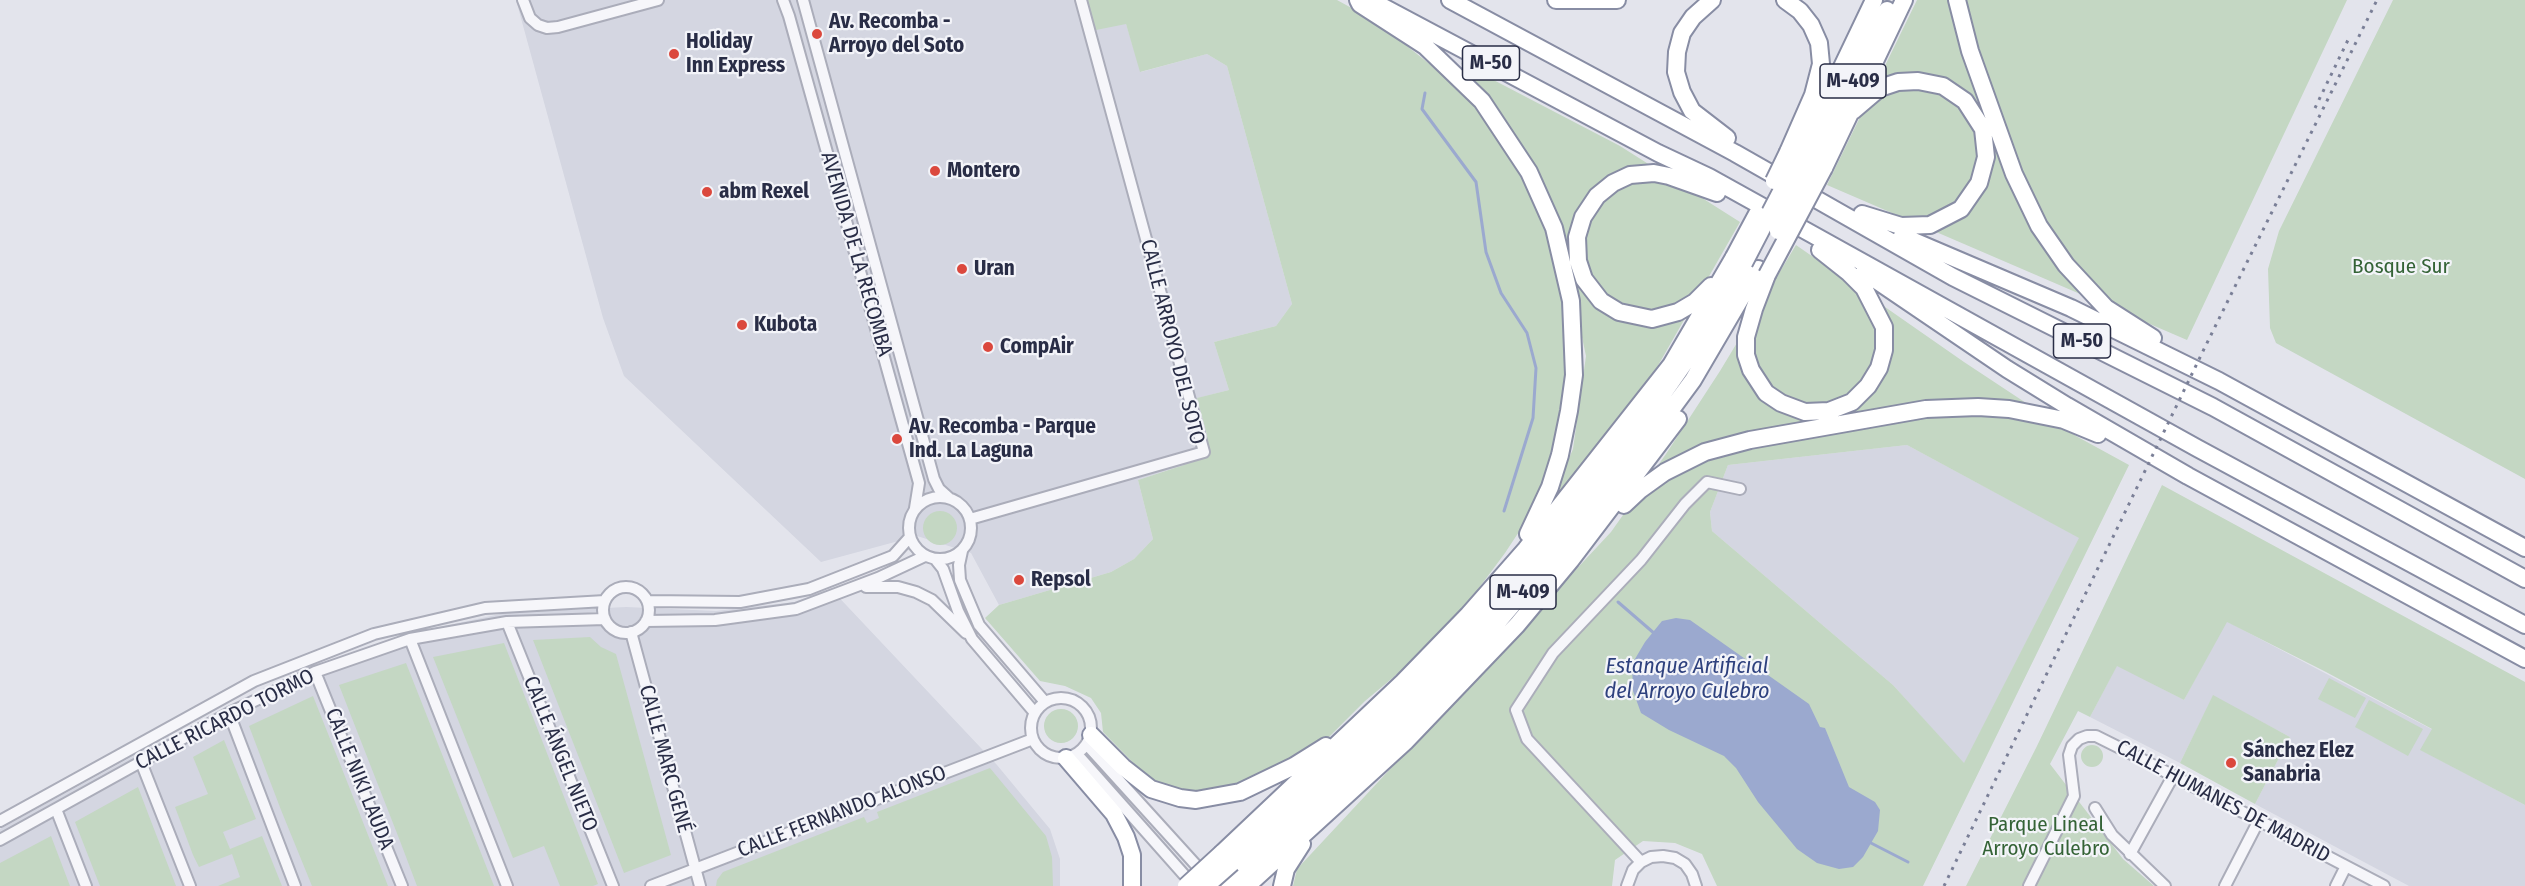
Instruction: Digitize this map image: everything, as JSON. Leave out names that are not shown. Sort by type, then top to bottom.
[{"type":"highway","points":[[1358,0],[1360,4],[1425,46],[1482,101],[1529,172],[1542,201],[1554,228],[1571,301],[1574,344],[1570,402],[1560,455],[1550,487],[1536,520],[1522,544],[1468,615]]},
{"type":"highway","name":"M-50","points":[[1370,0],[1868,263],[2197,448],[2525,625]]},
{"type":"highway","name":"M-50","points":[[1450,0],[1511,35],[1640,101],[1953,277],[2213,407],[2525,579]]},
{"type":"highway","points":[[1556,0],[1617,0]]},
{"type":"highway","points":[[1712,0],[1693,17],[1682,33],[1677,52],[1676,72],[1682,92],[1692,111],[1740,148]]},
{"type":"highway","points":[[1785,0],[1800,11],[1811,26],[1819,43],[1821,64],[1813,95],[1806,160]]},
{"type":"highway","name":"M-409","points":[[1806,160],[1863,0]]},
{"type":"highway","name":"M-409","points":[[1186,886],[1234,873],[1481,619],[1589,491],[1649,414],[1751,266],[1806,160],[1874,0]]},
{"type":"highway","name":"M-409","points":[[1282,886],[1286,869],[1300,845],[1356,793],[1516,625],[1571,560],[1662,441],[1700,387],[1751,266],[1892,0]]},
{"type":"highway","name":"M-409","points":[[1806,160],[1853,111],[1904,0]]},
{"type":"highway","points":[[1957,0],[1970,51],[2014,174],[2046,236],[2066,265],[2106,308],[2219,381]]},
{"type":"highway","points":[[1853,111],[1880,88],[1898,82],[1918,81],[1943,86],[1965,101],[1983,129],[1986,157],[1979,183],[1961,209],[1930,225],[1901,226],[1862,214]]},
{"type":"highway","points":[[1640,101],[1740,148],[1896,234],[2071,308],[2219,381],[2525,548]]},
{"type":"highway","points":[[1658,153],[1717,193],[1820,250],[1860,269],[2007,369],[2188,476],[2525,659]]},
{"type":"highway","points":[[1717,193],[1654,173],[1630,175],[1613,183],[1593,201],[1580,226],[1577,252],[1580,269],[1589,287],[1601,301],[1628,315],[1652,319],[1678,312],[1695,302],[1711,287],[1751,266],[1754,309],[1746,337],[1746,355],[1751,370],[1766,393],[1781,403],[1805,412],[1829,411],[1852,402],[1868,386],[1879,368],[1884,350],[1884,327],[1864,288],[1820,250]]},
{"type":"highway","name":"M-409","points":[[1234,873],[1403,682],[1468,615],[1540,531],[1751,266]]},
{"type":"highway","points":[[1571,560],[1640,490],[1665,472],[1705,452],[1750,440],[1926,409],[1978,406],[2008,409],[2064,420],[2188,476]]},
{"type":"highway","name":"M-409","points":[[1089,740],[1150,789],[1196,800],[1225,797],[1294,766],[1325,747],[1371,702],[1403,682]]},
{"type":"highway","name":"M-409","points":[[1206,886],[1234,873],[1406,741]]},
{"type":"highway","points":[[1072,756],[1114,814],[1126,837],[1132,855],[1132,886]]},
{"type":"street","points":[[522,0],[530,18],[538,25],[547,28],[658,0]]},
{"type":"street","name":"AVENIDA DE LA RECOMBA","points":[[783,0],[919,483],[915,508]]},
{"type":"street","name":"AVENIDA DE LA RECOMBA","points":[[803,0],[934,479],[939,489],[949,498]]},
{"type":"street","name":"CALLE ARROYO DEL SOTO","points":[[970,519],[1204,452],[1081,0]]},
{"type":"street","points":[[1641,862],[1527,739],[1516,710],[1553,653],[1641,560],[1685,504],[1707,482],[1740,489]]},
{"type":"street","points":[[972,639],[943,569],[913,544],[910,537],[909,527],[915,508],[930,498],[949,498],[965,510],[970,519],[970,536],[962,551],[959,565],[960,580],[979,625],[1045,702]]},
{"type":"street","points":[[631,632],[646,621],[648,602],[740,602],[810,589],[893,556],[910,537]]},
{"type":"street","points":[[646,621],[715,620],[796,609],[930,557],[954,556],[962,551]]},
{"type":"street","name":"CALLE RICARDO TORMO","points":[[0,821],[254,681],[374,634],[485,608],[605,600],[615,589],[630,587],[638,590],[648,602]]},
{"type":"street","points":[[854,588],[898,587],[932,600],[972,639],[1035,712]]},
{"type":"street","points":[[605,600],[605,619]]},
{"type":"street","name":"CALLE RICARDO TORMO","points":[[0,840],[229,713],[315,672],[410,639],[507,622],[605,619],[615,630],[631,632]]},
{"type":"street","name":"CALLE ÁNGEL NIETO","points":[[507,622],[613,886]]},
{"type":"street","name":"CALLE MARC GENÉ","points":[[631,632],[700,886]]},
{"type":"street","points":[[410,639],[507,886]]},
{"type":"street","name":"CALLE NIKI LAUDA","points":[[315,672],[402,886]]},
{"type":"street","points":[[1072,756],[1089,740],[1092,724],[1083,706],[1065,698],[1045,702],[1035,712],[1031,726],[1033,739],[1046,754],[1072,756],[1194,886]]},
{"type":"street","points":[[229,713],[295,886]]},
{"type":"street","name":"CALLE HUMANES DE MADRID","points":[[2029,886],[2074,796],[2069,755],[2072,746],[2079,739],[2096,736],[2384,886]]},
{"type":"street","name":"CALLE FERNANDO ALONSO","points":[[651,886],[1033,739]]},
{"type":"street","points":[[1089,740],[1216,886]]},
{"type":"street","points":[[141,762],[190,886]]},
{"type":"street","points":[[2130,854],[2173,776]]},
{"type":"street","points":[[2095,808],[2112,835],[2165,886]]},
{"type":"street","points":[[56,809],[86,886]]},
{"type":"street","points":[[2225,886],[2258,822]]},
{"type":"street","points":[[1627,886],[1633,870],[1641,862],[1651,857],[1663,856],[1675,858],[1685,864],[1696,886]]},
{"type":"street","points":[[2336,886],[2346,866]]},
{"type":"shaded area","points":[[516,0],[1086,0],[1126,24],[1141,72],[1207,54],[1227,66],[1292,304],[1276,326],[1214,342],[1229,390],[1198,398],[1207,435],[1204,452],[1184,465],[1138,480],[1153,539],[1134,559],[1111,572],[999,605],[971,553],[917,536],[821,562],[624,376],[603,318]]},
{"type":"shaded area","points":[[1907,445],[2080,538],[1964,764],[1893,685],[1712,531],[1710,512],[1728,465]]},
{"type":"shaded area","points":[[831,589],[997,765],[1050,829],[1060,859],[1060,886],[0,886],[0,829],[137,754],[301,670],[407,634],[505,613],[626,607],[716,611],[794,602]]},
{"type":"shaded area","points":[[2226,621],[2433,730],[2421,750],[2525,805],[2525,886],[2409,886],[2255,804],[2290,737],[2213,696],[2180,763],[2090,717],[2117,665],[2184,700]]},
{"type":"green space","points":[[1086,0],[1337,0],[1377,22],[1467,94],[1517,164],[1547,235],[1566,307],[1566,372],[1553,449],[1536,506],[1505,553],[1470,600],[1414,660],[1365,701],[1327,739],[1297,758],[1256,777],[1207,795],[1153,783],[1103,732],[1101,713],[1091,698],[1065,686],[1040,681],[985,618],[999,605],[1111,572],[1134,559],[1153,539],[1138,480],[1184,465],[1204,452],[1207,435],[1197,398],[1229,390],[1214,342],[1276,326],[1292,304],[1227,66],[1207,54],[1140,72],[1126,24],[1096,30]]},
{"type":"green space","points":[[1917,0],[2347,0],[2187,340],[1827,185]]},
{"type":"green space","name":"Bosque Sur","points":[[2393,0],[2525,0],[2525,479],[2276,343],[2270,328],[2268,269],[2279,231]]},
{"type":"green space","points":[[1461,63],[1620,146],[1740,222],[1652,376],[1545,515],[1573,449],[1586,356],[1554,205]]},
{"type":"green space","points":[[1796,245],[1964,362],[2076,436],[2129,465],[1923,886],[1717,886],[1702,854],[1675,843],[1643,841],[1615,860],[1612,886],[1293,886],[1297,869],[1611,532],[1666,454],[1720,371]],"holes":[[[1907,445],[2079,538],[1964,763],[1893,685],[1712,531],[1710,512],[1728,465]]]},
{"type":"green space","name":"Parque Lineal Arroyo Culebro","points":[[2162,485],[2525,682],[2525,805],[2420,750],[2432,729],[2227,622],[2184,700],[2117,666],[2090,717],[2078,711],[2050,764],[2123,859],[2154,886],[1966,886],[2036,748]]},
{"type":"green space","points":[[940,511],[952,516],[957,528],[952,540],[940,545],[928,540],[923,528],[928,516]]},
{"type":"green space","points":[[590,637],[601,647],[616,654],[671,855],[624,873],[533,640]]},
{"type":"green space","points":[[504,643],[598,884],[593,886],[560,886],[544,846],[513,858],[433,657]]},
{"type":"green space","points":[[406,663],[494,886],[417,886],[339,685]]},
{"type":"green space","points":[[2329,678],[2366,698],[2355,718],[2318,699]]},
{"type":"green space","points":[[2213,695],[2290,737],[2255,804],[2180,763]]},
{"type":"green space","points":[[313,696],[388,886],[312,886],[281,810],[249,726]]},
{"type":"green space","points":[[2369,700],[2423,729],[2408,756],[2355,727]]},
{"type":"green space","points":[[1061,709],[1073,714],[1078,726],[1073,738],[1061,743],[1049,738],[1044,726],[1049,714]]},
{"type":"green space","points":[[224,740],[256,819],[223,832],[230,849],[262,836],[282,886],[218,886],[240,877],[232,854],[199,867],[193,855],[175,807],[208,794],[193,757]]},
{"type":"green space","points":[[2092,745],[2100,748],[2103,756],[2100,764],[2092,767],[2084,764],[2081,756],[2084,748]]},
{"type":"green space","points":[[990,768],[1046,836],[1052,857],[1053,886],[716,886],[723,872],[864,817],[867,823],[879,818],[877,812]]},
{"type":"green space","points":[[138,787],[176,886],[100,886],[75,822]]},
{"type":"green space","points":[[51,836],[70,886],[0,886],[0,863]]},
{"type":"water","name":"Estanque Artificial del Arroyo Culebro","points":[[1676,618],[1690,620],[1809,704],[1820,727],[1825,728],[1849,787],[1875,802],[1880,810],[1878,831],[1863,857],[1853,867],[1839,869],[1817,863],[1797,849],[1758,802],[1736,768],[1724,756],[1669,730],[1641,713],[1633,691],[1632,664],[1645,642],[1662,621]]},
{"type":"waterway","points":[[1425,93],[1422,109],[1476,182],[1486,252],[1501,293],[1527,333],[1536,368],[1533,418],[1504,511]]},
{"type":"waterway","points":[[1618,602],[1655,634]]},
{"type":"waterway","points":[[1869,842],[1908,862]]},
{"type":"railway","points":[[1944,886],[2205,347],[2377,0]]},
{"type":"railway","points":[[2315,108],[2348,40]]},
{"type":"place","name":"Av. Recomba - Arroyo del Soto","points":[[817,34]]},
{"type":"place","name":"Holiday Inn Express","points":[[674,54]]},
{"type":"place","name":"Montero","points":[[935,171]]},
{"type":"place","name":"abm Rexel","points":[[707,192]]},
{"type":"place","name":"Uran","points":[[962,269]]},
{"type":"place","name":"Kubota","points":[[742,325]]},
{"type":"place","name":"CompAir","points":[[988,347]]},
{"type":"place","name":"Av. Recomba - Parque Ind. La Laguna","points":[[897,439]]},
{"type":"place","name":"Repsol","points":[[1019,580]]},
{"type":"place","name":"Sánchez Elez Sanabria","points":[[2231,763]]}]
